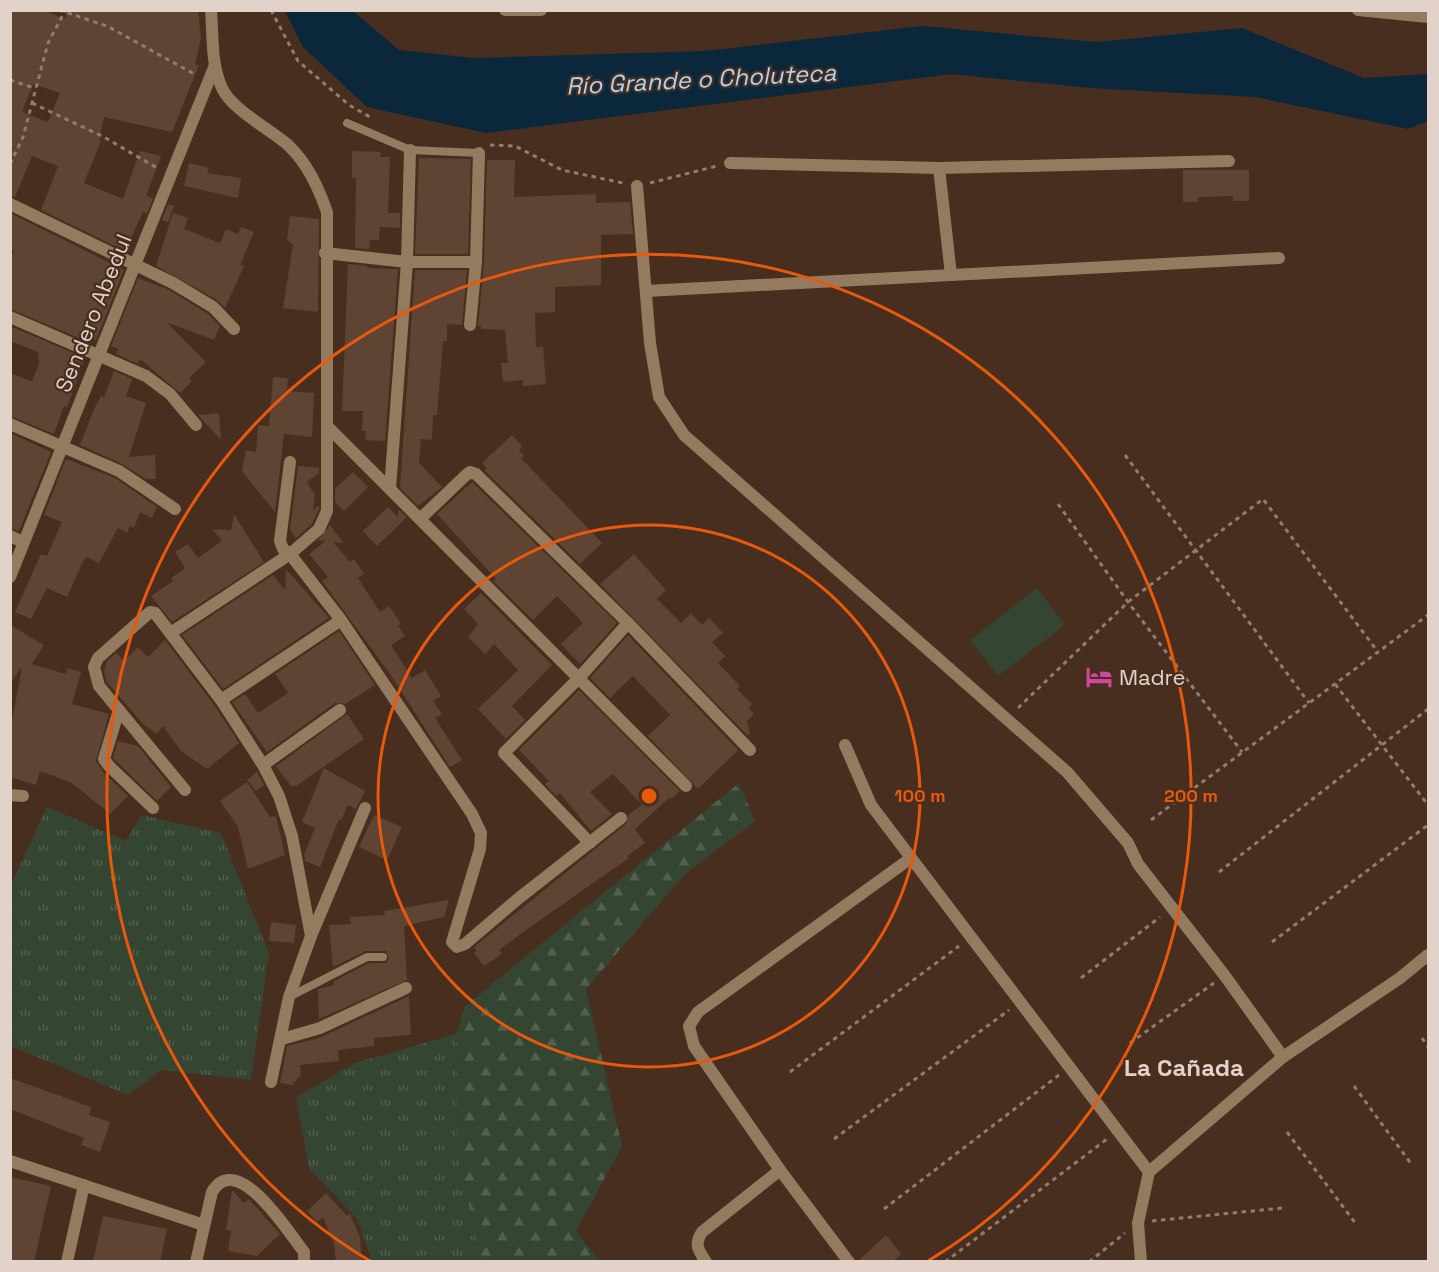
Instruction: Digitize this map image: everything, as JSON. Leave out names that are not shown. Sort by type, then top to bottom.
[{"type":"street","points":[[171,632],[290,554],[319,530],[327,511],[325,253],[327,212],[316,180],[288,146],[252,119],[222,90],[215,64],[211,10]]},
{"type":"street","points":[[505,10],[541,10]]},
{"type":"street","points":[[1358,10],[1428,17]]},
{"type":"street","name":"Sendero Abedul","points":[[10,577],[215,64]]},
{"type":"street","points":[[470,325],[476,262],[481,149]]},
{"type":"street","points":[[390,489],[406,262],[410,150]]},
{"type":"street","points":[[730,163],[939,168],[1230,161]]},
{"type":"street","points":[[939,168],[951,275]]},
{"type":"street","points":[[637,186],[650,343],[658,397],[684,435],[1008,717],[1067,772],[1128,843],[1138,864],[1225,976],[1283,1057]]},
{"type":"street","points":[[10,204],[68,230],[134,266],[173,283],[213,307],[234,329]]},
{"type":"street","points":[[325,253],[406,262],[476,262]]},
{"type":"street","points":[[646,291],[1279,258]]},
{"type":"street","points":[[10,317],[146,376],[170,394],[196,425]]},
{"type":"street","points":[[10,424],[119,471],[175,509]]},
{"type":"street","points":[[327,426],[686,786]]},
{"type":"street","points":[[290,462],[280,541],[283,549],[290,554],[341,620],[472,814],[481,833],[480,849],[452,942],[458,947],[465,944],[621,818]]},
{"type":"street","points":[[420,519],[465,476],[470,472],[476,474],[628,623],[750,750]]},
{"type":"street","points":[[10,536],[23,542]]},
{"type":"street","points":[[185,790],[99,686],[94,667],[98,658],[150,612],[156,613],[221,700],[263,765],[279,796],[292,836],[311,936]]},
{"type":"street","points":[[221,700],[341,620]]},
{"type":"street","points":[[590,843],[504,753],[579,678],[628,623]]},
{"type":"street","points":[[119,710],[104,759],[153,808]]},
{"type":"street","points":[[263,765],[340,710]]},
{"type":"street","points":[[845,745],[871,806],[1149,1172]]},
{"type":"street","points":[[271,1082],[282,1039],[289,997],[311,936],[365,808]]},
{"type":"street","points":[[849,1262],[780,1170],[694,1046],[689,1026],[698,1012],[911,858]]},
{"type":"street","points":[[1141,1262],[1138,1223],[1149,1172],[1283,1057],[1400,978],[1428,955]]},
{"type":"street","points":[[282,1039],[320,1028],[406,988]]},
{"type":"street","points":[[10,1161],[204,1225]]},
{"type":"street","points":[[706,1262],[698,1250],[696,1240],[702,1232],[780,1170]]},
{"type":"street","points":[[196,1262],[212,1192],[218,1183],[226,1179],[238,1181],[261,1198],[304,1252],[304,1262]]},
{"type":"street","points":[[67,1262],[84,1185]]},
{"type":"lane","points":[[346,123],[410,150],[481,149]]},
{"type":"lane","points":[[289,997],[367,957],[383,957]]},
{"type":"path","points":[[60,10],[107,26],[208,82]]},
{"type":"path","points":[[271,10],[298,61],[349,105],[377,121]]},
{"type":"path","points":[[10,164],[23,137],[48,43],[65,11]]},
{"type":"path","points":[[10,80],[35,88]]},
{"type":"path","points":[[32,103],[102,136],[170,176]]},
{"type":"path","points":[[481,149],[515,146],[562,170],[637,186],[730,163]]},
{"type":"path","points":[[1125,455],[1310,703]]},
{"type":"path","points":[[1008,717],[1128,602],[1263,499],[1378,652]]},
{"type":"path","points":[[1058,504],[1128,602],[1242,752]]},
{"type":"path","points":[[1151,820],[1428,615]]},
{"type":"path","points":[[1335,684],[1428,805]]},
{"type":"path","points":[[1219,872],[1428,709]]},
{"type":"path","points":[[1272,942],[1428,825]]},
{"type":"path","points":[[1081,978],[1172,908]]},
{"type":"path","points":[[790,1072],[971,937]]},
{"type":"path","points":[[1130,1043],[1225,976]]},
{"type":"path","points":[[834,1139],[1020,1002]]},
{"type":"path","points":[[1422,1038],[1428,1047]]},
{"type":"path","points":[[884,1209],[1070,1067]]},
{"type":"path","points":[[1354,1086],[1412,1165]]},
{"type":"path","points":[[945,1262],[1118,1131]]},
{"type":"path","points":[[1287,1132],[1356,1224]]},
{"type":"path","points":[[1089,1262],[1138,1223],[1282,1208]]},
{"type":"green space","points":[[1037,588],[1065,625],[998,676],[970,640]]},
{"type":"green space","points":[[739,783],[755,821],[685,874],[586,989],[622,1146],[576,1231],[599,1261],[481,1261],[458,1152],[456,1034],[465,1006]]},
{"type":"green space","points":[[47,807],[126,841],[141,815],[221,833],[269,953],[251,1080],[162,1070],[128,1095],[11,1046],[11,885]]},
{"type":"green space","points":[[456,1034],[458,1152],[481,1261],[369,1261],[370,1255],[357,1219],[309,1168],[296,1097],[355,1063]]},
{"type":"water","name":"Río Grande o Choluteca","points":[[285,11],[353,11],[399,50],[473,58],[705,51],[922,26],[1096,42],[1242,28],[1364,78],[1428,74],[1428,121],[1408,129],[1255,97],[1089,88],[951,74],[486,133],[367,107],[303,47]]},
{"type":"building","points":[[10,10],[43,10],[65,19],[67,10],[198,10],[201,38],[195,65],[199,65],[172,132],[104,117],[99,141],[101,141],[84,183],[123,199],[140,151],[161,156],[146,196],[153,198],[147,214],[143,212],[125,251],[41,210],[58,166],[32,156],[15,197],[10,196]],"holes":[[[33,84],[60,93],[48,122],[22,112]]]},
{"type":"building","points":[[352,151],[381,152],[380,157],[390,157],[388,213],[400,213],[400,228],[380,227],[379,240],[370,240],[369,249],[355,248],[356,178],[352,178]]},
{"type":"building","points":[[419,158],[471,159],[468,254],[415,254]]},
{"type":"building","points":[[487,160],[515,160],[514,197],[596,194],[596,203],[630,202],[633,234],[601,235],[601,285],[555,287],[555,312],[535,313],[536,347],[543,347],[546,384],[523,386],[523,380],[503,382],[501,363],[508,363],[505,330],[481,329],[481,326],[478,326],[484,262]]},
{"type":"building","points":[[189,163],[209,168],[207,173],[241,178],[238,198],[184,186]]},
{"type":"building","points":[[1183,170],[1249,170],[1249,201],[1233,201],[1233,196],[1198,197],[1198,202],[1183,202]]},
{"type":"building","points":[[168,204],[174,206],[168,222],[162,220]]},
{"type":"building","points":[[10,213],[124,270],[96,340],[92,338],[91,343],[10,309],[10,259],[14,251],[10,250]]},
{"type":"building","points":[[173,213],[188,218],[184,229],[220,243],[226,229],[238,234],[241,227],[254,232],[240,265],[244,266],[225,308],[217,300],[156,266]]},
{"type":"building","points":[[290,216],[319,219],[318,312],[283,308],[293,244],[287,240]]},
{"type":"building","points":[[348,264],[367,266],[367,268],[398,269],[385,441],[365,440],[366,431],[362,431],[363,411],[342,411]]},
{"type":"building","points":[[415,270],[467,270],[462,325],[447,324],[447,341],[443,341],[437,415],[433,415],[432,440],[421,439],[419,463],[442,487],[418,506],[400,488]]},
{"type":"building","points":[[138,278],[169,290],[208,314],[220,326],[214,340],[166,322],[206,362],[189,378],[192,381],[180,393],[140,359],[138,364],[116,354],[119,349],[111,346]]},
{"type":"building","points":[[10,326],[85,358],[67,407],[64,406],[54,434],[10,416],[10,373],[32,381],[39,364],[38,352],[10,341]]},
{"type":"building","points":[[114,371],[132,379],[126,396],[146,403],[129,457],[155,455],[156,479],[146,479],[122,464],[80,445],[94,409],[101,396],[104,397]]},
{"type":"building","points":[[273,377],[288,378],[287,391],[314,393],[312,437],[284,434],[275,512],[242,471],[246,450],[256,452],[258,425],[269,426]]},
{"type":"building","points":[[219,413],[221,440],[198,415]]},
{"type":"building","points":[[10,433],[51,452],[19,531],[10,528]]},
{"type":"building","points":[[512,435],[522,446],[519,450],[524,456],[521,458],[602,543],[580,564],[484,470],[487,468],[482,463]]},
{"type":"building","points":[[66,459],[115,478],[157,507],[152,518],[140,512],[134,528],[130,526],[127,533],[118,528],[99,563],[87,557],[84,559],[67,597],[47,588],[31,619],[15,612],[41,554],[47,556],[62,522],[44,515]]},
{"type":"building","points":[[298,466],[319,468],[319,473],[307,482],[315,495],[313,510],[319,505],[319,509],[312,524],[296,538],[290,530]]},
{"type":"building","points":[[353,472],[368,487],[344,511],[335,502],[335,489]]},
{"type":"building","points":[[472,482],[617,623],[580,664],[561,644],[583,623],[557,596],[533,620],[493,581],[496,579],[437,514]]},
{"type":"building","points":[[388,507],[398,517],[398,509],[407,517],[377,546],[363,531]]},
{"type":"building","points":[[234,514],[264,562],[172,622],[151,596],[173,581],[171,578],[185,568],[175,552],[188,544],[198,558],[222,541],[212,529],[231,530]]},
{"type":"building","points":[[330,525],[343,543],[333,542],[350,562],[354,559],[364,574],[358,578],[380,612],[389,606],[401,624],[398,626],[405,636],[391,645],[412,678],[425,670],[441,696],[433,701],[442,714],[435,718],[462,760],[450,767],[390,674],[322,581],[328,577],[309,554],[326,541],[318,540]]},
{"type":"building","points":[[634,554],[666,590],[657,599],[681,623],[691,613],[702,625],[709,618],[723,633],[712,642],[725,656],[718,663],[740,686],[737,689],[752,704],[749,708],[754,714],[747,721],[750,734],[747,735],[600,584]]},
{"type":"building","points":[[286,569],[329,618],[223,689],[182,635],[273,575],[285,590]]},
{"type":"building","points":[[481,593],[552,665],[512,706],[525,720],[506,739],[478,709],[518,670],[494,644],[485,654],[468,637],[478,624],[464,609]]},
{"type":"building","points":[[10,625],[44,645],[32,664],[66,674],[68,668],[81,672],[72,704],[109,714],[96,761],[103,772],[128,796],[110,814],[72,783],[40,771],[36,785],[10,777],[10,732],[22,667],[10,683]]},
{"type":"building","points":[[339,631],[375,685],[345,704],[335,703],[267,752],[232,702],[245,694],[258,713],[288,693],[275,674]]},
{"type":"building","points":[[628,635],[738,750],[698,789],[648,736],[670,715],[633,676],[610,698],[590,678]]},
{"type":"building","points":[[165,640],[214,705],[239,743],[207,769],[181,751],[163,726],[157,734],[143,724],[107,682],[104,672],[107,661],[116,653],[124,661],[138,647],[148,657]]},
{"type":"building","points":[[579,690],[680,791],[671,799],[670,797],[635,829],[645,843],[627,856],[629,858],[499,950],[502,954],[484,966],[474,953],[477,951],[474,947],[626,824],[628,815],[642,805],[613,774],[590,792],[612,814],[591,831],[560,793],[556,796],[545,784],[549,781],[519,750]]},
{"type":"building","points":[[347,714],[364,739],[296,786],[291,786],[276,766]]},
{"type":"building","points":[[118,741],[138,746],[171,787],[157,801],[113,758]]},
{"type":"building","points":[[324,768],[365,791],[356,809],[348,805],[341,820],[339,819],[320,867],[305,861],[304,855],[315,828],[302,822]]},
{"type":"building","points":[[257,772],[264,785],[256,791],[247,780]]},
{"type":"building","points":[[247,782],[270,817],[276,816],[285,855],[248,869],[238,827],[220,801]]},
{"type":"building","points":[[374,815],[402,827],[387,860],[359,847]]},
{"type":"building","points":[[449,900],[444,917],[404,926],[407,980],[319,1019],[318,989],[334,985],[334,981],[369,963],[386,963],[389,958],[386,951],[366,951],[333,967],[329,925],[351,924],[350,917],[385,915],[384,911]]},
{"type":"building","points":[[271,922],[296,925],[294,943],[269,941]]},
{"type":"building","points":[[409,996],[411,1035],[374,1038],[374,1046],[338,1050],[339,1061],[300,1065],[301,1075],[292,1085],[280,1083],[287,1046],[319,1038]]},
{"type":"building","points":[[10,1078],[91,1107],[89,1115],[110,1122],[100,1152],[81,1145],[84,1138],[10,1109]]},
{"type":"building","points":[[10,1177],[51,1186],[34,1262],[10,1262]]},
{"type":"building","points":[[232,1190],[244,1203],[249,1199],[280,1234],[257,1256],[228,1251],[231,1231],[226,1230]]},
{"type":"building","points":[[326,1193],[347,1216],[350,1214],[360,1237],[362,1262],[336,1262],[334,1244],[323,1217],[317,1222],[307,1211]]},
{"type":"building","points":[[103,1216],[167,1229],[160,1262],[93,1262]]},
{"type":"building","points":[[886,1235],[901,1254],[892,1262],[857,1262]]},
{"type":"place","name":"Madre","points":[[1099,677]]},
{"type":"district","name":"La Cañada","points":[[1184,1067]]}]
